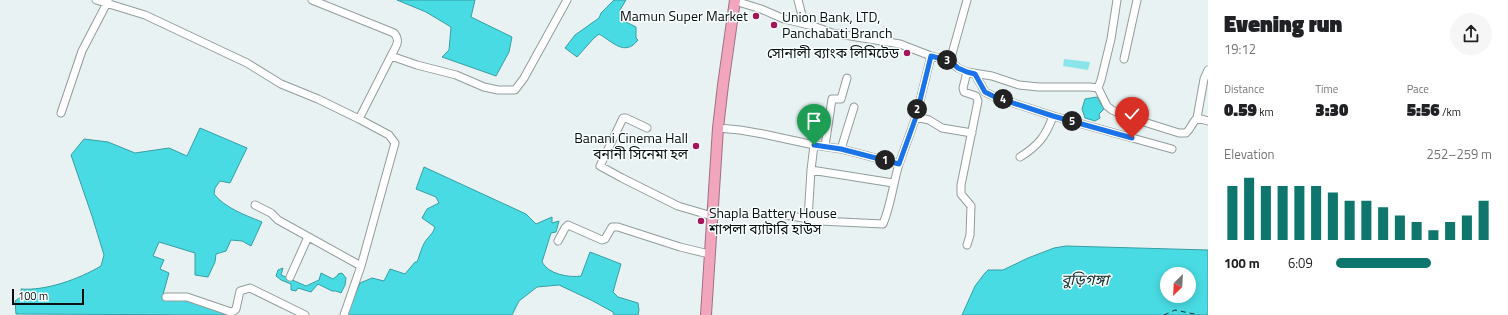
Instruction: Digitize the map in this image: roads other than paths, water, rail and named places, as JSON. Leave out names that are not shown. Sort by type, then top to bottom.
[{"type":"highway","points":[[706,315],[718,128],[735,0]]},
{"type":"street","points":[[96,0],[108,2],[145,15],[247,63],[281,84],[318,98],[389,135],[395,143],[361,266],[344,315]]},
{"type":"street","points":[[312,0],[394,33],[398,38],[392,56],[359,119]]},
{"type":"street","points":[[392,56],[417,65],[456,75],[484,87],[498,90],[515,90],[524,78],[567,0]]},
{"type":"street","points":[[735,0],[784,19],[804,23],[838,34],[900,44],[931,56],[950,61],[958,68],[967,72],[992,76],[1019,85],[1039,87],[1098,88]]},
{"type":"street","points":[[798,0],[804,23]]},
{"type":"street","points":[[950,61],[967,0]]},
{"type":"street","points":[[1117,0],[1111,39],[1098,88],[1107,106],[1112,110],[1128,117],[1186,133],[1189,131],[1191,124],[1197,118],[1204,79],[1208,70]]},
{"type":"street","points":[[1124,59],[1137,0]]},
{"type":"street","points":[[61,113],[82,51],[108,2]]},
{"type":"street","points":[[786,215],[820,221],[883,224],[887,214],[899,164],[916,117],[931,56]]},
{"type":"street","points":[[967,72],[963,88],[964,92],[976,96],[978,101],[960,185],[961,194],[971,206],[970,235],[967,245]]},
{"type":"street","points":[[975,74],[985,92],[995,97],[1053,116],[1172,149]]},
{"type":"street","points":[[825,146],[832,99],[841,99],[847,78]]},
{"type":"street","points":[[841,149],[854,107]]},
{"type":"street","points":[[1020,157],[1033,149],[1044,137],[1053,116]]},
{"type":"street","points":[[916,117],[929,120],[942,128],[972,133]]},
{"type":"street","points":[[647,128],[623,118],[600,166],[678,206],[712,216]]},
{"type":"street","points":[[1197,118],[1208,121]]},
{"type":"street","points":[[718,128],[740,130],[841,149],[899,164]]},
{"type":"street","points":[[808,219],[810,170],[814,145]]},
{"type":"street","points":[[810,170],[893,184]]},
{"type":"street","points":[[255,205],[271,213],[278,220],[361,266]]},
{"type":"street","points":[[558,242],[568,225],[602,240],[605,239],[612,227],[618,227],[709,254]]},
{"type":"street","points":[[290,277],[308,237]]},
{"type":"street","points":[[166,297],[187,297],[231,312],[236,308],[240,291],[250,288],[305,315]]},
{"type":"water","points":[[397,0],[475,0],[471,17],[512,37],[509,52],[496,76],[442,57],[449,50],[451,27],[426,12]]},
{"type":"water","points":[[614,0],[626,0],[620,10],[622,20],[636,27],[636,38],[638,40],[633,45],[624,48],[614,44],[599,34],[577,57],[565,48],[575,35],[599,18],[601,13]]},
{"type":"water","points":[[1097,97],[1104,109],[1099,114],[1100,118],[1095,121],[1085,118],[1082,109],[1085,99]]},
{"type":"water","points":[[200,128],[247,148],[230,183],[220,181],[215,188],[214,194],[224,203],[242,214],[262,222],[251,246],[242,241],[231,240],[226,251],[216,254],[215,262],[208,277],[195,275],[195,253],[159,242],[153,256],[164,260],[160,269],[169,273],[162,298],[192,301],[229,315],[16,314],[15,301],[21,297],[21,289],[41,288],[73,280],[101,266],[104,255],[71,155],[84,139],[108,142],[135,153],[169,148],[187,156]]},
{"type":"water","points":[[424,167],[526,214],[536,224],[552,217],[552,223],[559,221],[556,232],[551,233],[542,262],[545,266],[549,270],[565,276],[581,276],[590,252],[621,264],[613,292],[618,297],[638,303],[638,315],[614,315],[613,312],[591,300],[559,285],[537,287],[519,301],[512,315],[346,315],[360,283],[372,278],[384,281],[390,269],[405,274],[415,262],[417,262],[424,243],[433,232],[435,227],[422,218],[427,209],[439,203],[436,197],[416,189]]},
{"type":"water","name":"বুড়িগঙ্গা","points":[[1066,246],[1208,250],[1208,315],[962,315],[975,286],[988,270],[1003,270],[1054,248]]},
{"type":"water","points":[[283,268],[281,275],[306,286],[319,280],[321,273],[333,279],[338,274],[342,273],[346,278],[345,285],[341,293],[332,291],[318,284],[311,292],[298,288],[296,291],[291,290],[291,284],[276,276],[278,270]]},
{"type":"place","name":"Mamun Super Market","points":[[756,16]]},
{"type":"place","name":"Union Bank, LTD, Panchabati Branch","points":[[774,25]]},
{"type":"place","name":"সোনালী ব্যাংক লিমিটেড","points":[[907,53]]},
{"type":"place","name":"Banani Cinema Hall বনানী সিনেমা হল","points":[[696,146]]},
{"type":"place","name":"Shapla Battery House শাপলা ব্যাটারি হাউস","points":[[701,221]]}]
